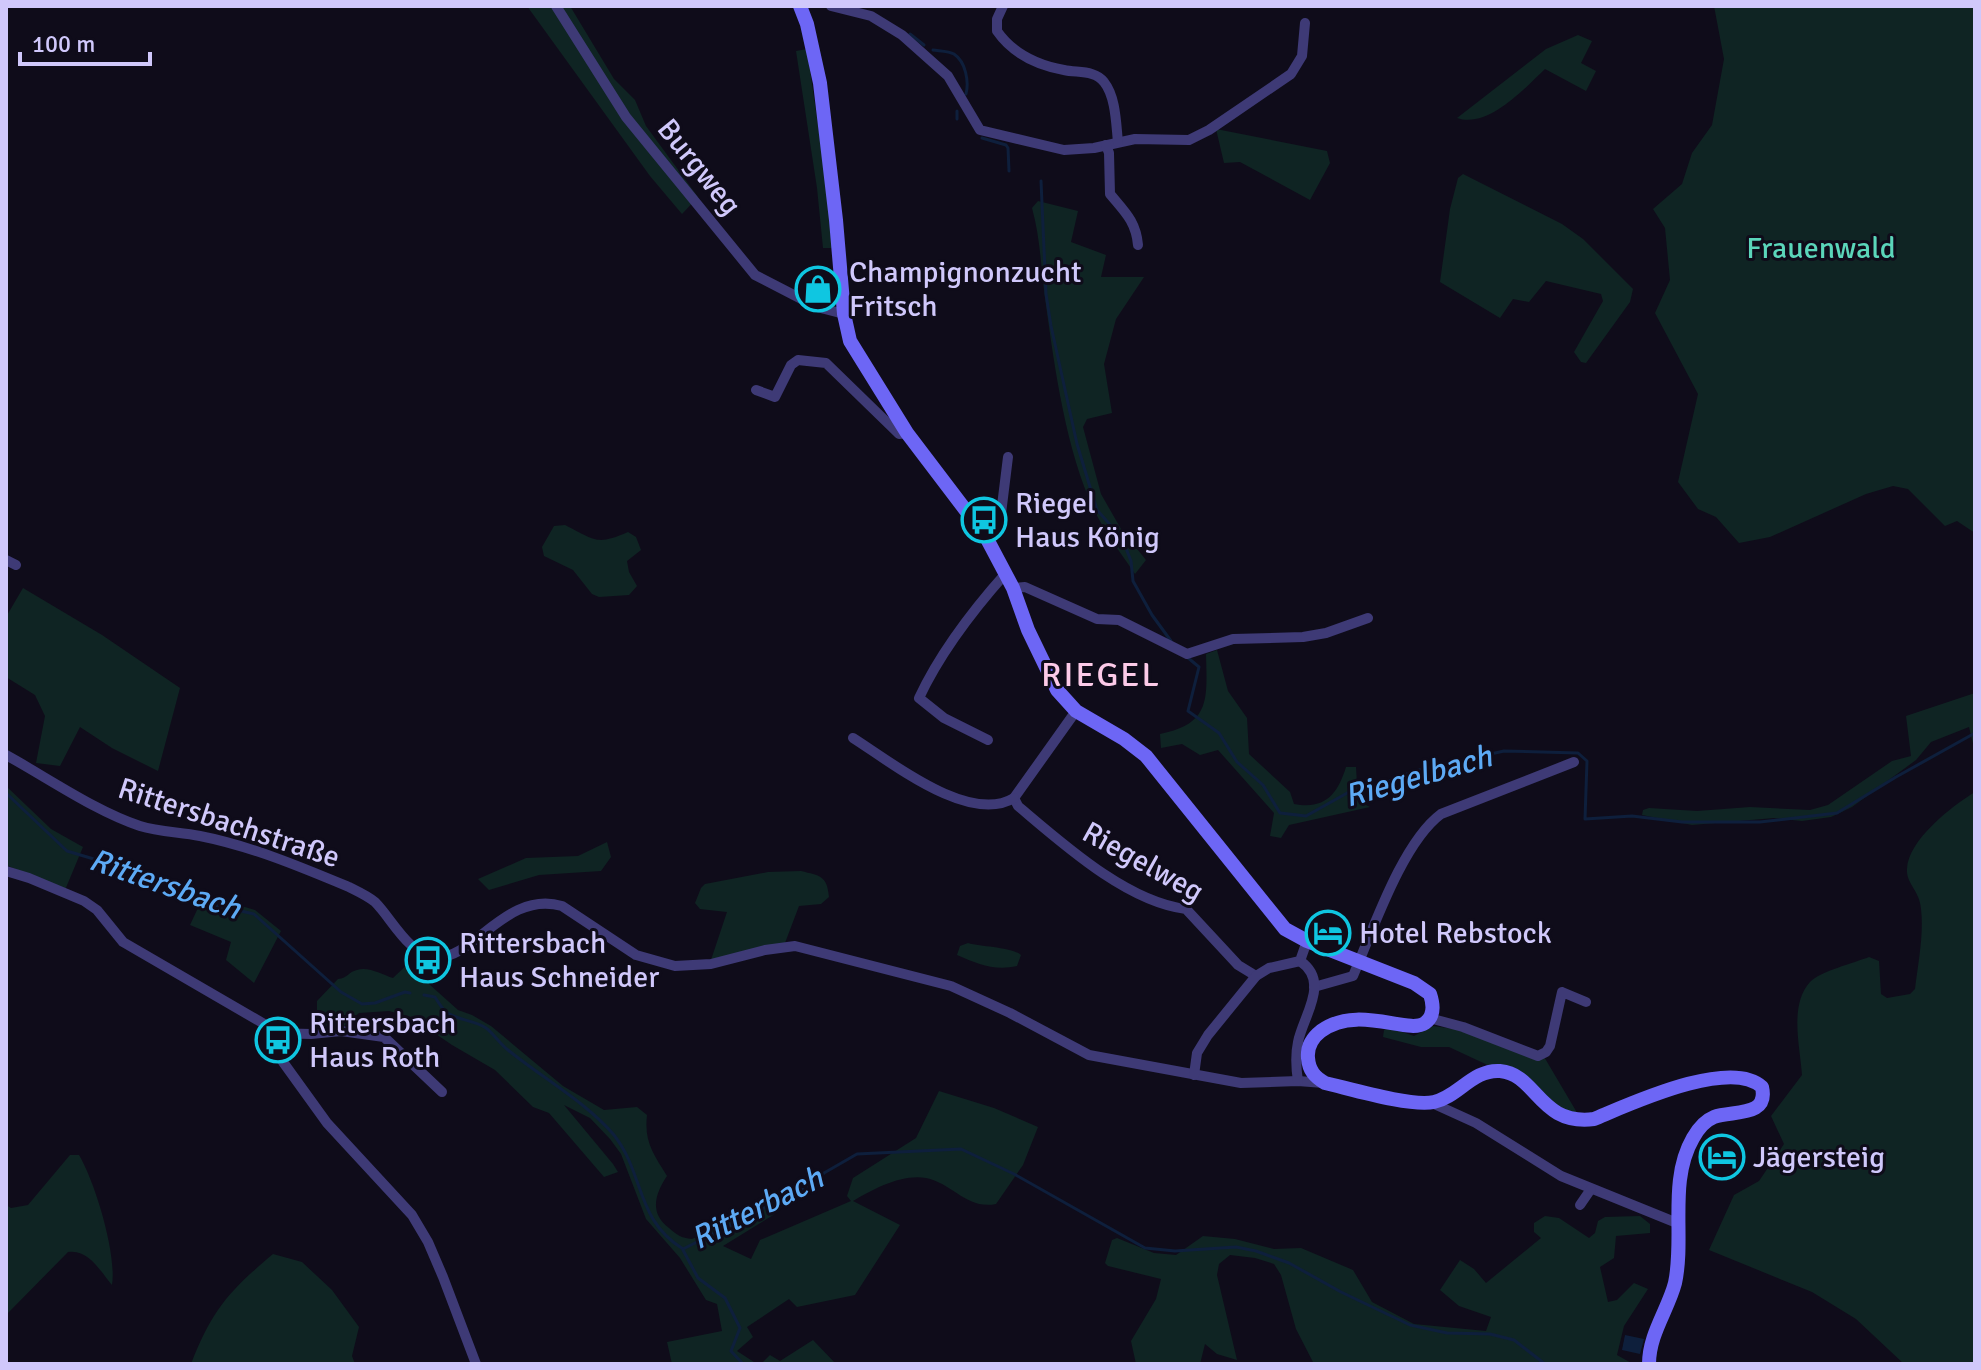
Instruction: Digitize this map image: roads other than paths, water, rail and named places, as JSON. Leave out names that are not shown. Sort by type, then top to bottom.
[{"type":"street","name":"Burgweg","points":[[556,6],[626,117],[755,275],[817,307],[844,314]]},
{"type":"street","points":[[800,6],[820,83],[844,314],[854,349],[907,433],[986,537],[1013,588],[1057,690],[1076,711],[1124,739],[1146,756],[1285,929],[1307,941],[1424,987],[1433,1002],[1425,1023],[1412,1026],[1356,1018],[1326,1027],[1312,1040],[1308,1059],[1315,1077],[1325,1083],[1432,1103],[1476,1123],[1561,1176],[1677,1223]]},
{"type":"street","points":[[831,6],[880,20],[921,51],[957,87],[980,130],[1055,149],[1076,150],[1135,139],[1180,141],[1209,130],[1296,69],[1302,56],[1305,23]]},
{"type":"street","points":[[1003,6],[997,19],[997,31],[1021,55],[1064,70],[1094,74],[1103,80],[1114,109],[1118,142]]},
{"type":"street","points":[[1106,145],[1110,194],[1136,227],[1138,245]]},
{"type":"street","points":[[756,390],[775,397],[791,365],[798,360],[826,363],[887,424],[899,434],[907,433]]},
{"type":"street","points":[[986,537],[999,530],[1008,457]]},
{"type":"street","points":[[988,740],[944,718],[919,698],[941,657],[975,608],[1006,573]]},
{"type":"street","points":[[1013,588],[1025,587],[1097,619],[1119,620],[1187,654],[1233,639],[1303,637],[1326,633],[1368,618]]},
{"type":"street","points":[[853,738],[953,798],[983,806],[1004,804],[1014,798],[1076,711]]},
{"type":"street","name":"Rittersbachstraße","points":[[6,755],[120,818],[142,826],[255,850],[351,889],[374,901],[406,940],[436,957],[448,956],[512,913],[537,904],[553,903],[636,955],[675,966],[697,965],[795,946],[951,986],[991,1003],[1089,1055],[1241,1083],[1325,1083]]},
{"type":"street","points":[[1314,987],[1353,976],[1384,900],[1426,825],[1441,814],[1574,762]]},
{"type":"street","name":"Riegelweg","points":[[1014,798],[1018,806],[1073,854],[1132,891],[1168,907],[1186,909],[1238,965],[1256,976]]},
{"type":"street","points":[[6,871],[84,901],[97,910],[123,942],[266,1025],[283,1062],[327,1123],[412,1215],[428,1242],[476,1364]]},
{"type":"street","points":[[1300,961],[1307,941]]},
{"type":"street","points":[[1194,1075],[1197,1053],[1208,1035],[1256,976],[1269,968],[1300,961]]},
{"type":"street","points":[[1298,1081],[1295,1063],[1298,1040],[1313,1004],[1314,987],[1311,972],[1300,961]]},
{"type":"street","points":[[1429,1018],[1463,1027],[1538,1056],[1550,1046],[1562,992],[1586,1002]]},
{"type":"street","points":[[271,1033],[341,1031],[384,1037],[442,1092]]},
{"type":"street","points":[[1432,1103],[1490,1072],[1512,1074],[1550,1109],[1570,1119],[1582,1120],[1594,1119],[1645,1098],[1708,1080],[1738,1077],[1757,1082],[1763,1093],[1758,1107],[1745,1113],[1711,1118],[1694,1136],[1684,1166],[1674,1286],[1654,1335],[1649,1364]]},
{"type":"street","points":[[1580,1205],[1591,1189]]},
{"type":"water","points":[[1625,1335],[1644,1339],[1640,1354],[1622,1350]]},
{"type":"waterway","points":[[910,34],[924,45]]},
{"type":"waterway","points":[[933,50],[949,52],[958,58],[966,72],[966,94]]},
{"type":"waterway","points":[[957,111],[957,119]]},
{"type":"waterway","points":[[982,138],[1006,145],[1009,171]]},
{"type":"waterway","name":"Riegelbach","points":[[1041,181],[1046,294],[1077,444],[1097,510],[1122,538],[1131,561],[1133,581],[1171,641]]},
{"type":"waterway","name":"Riegelbach","points":[[1187,657],[1199,667],[1188,711],[1219,733],[1237,762],[1263,785],[1280,813],[1306,816],[1349,792],[1368,789],[1415,771],[1504,751],[1578,753],[1587,761],[1585,819],[1632,816],[1682,822],[1760,822],[1837,813],[1975,733]]},
{"type":"waterway","name":"Rittersbach","points":[[6,793],[67,851],[164,880],[219,906],[254,914],[341,992],[362,1004],[410,993]]},
{"type":"waterway","name":"Ritterbach","points":[[424,995],[435,997],[450,1015],[486,1028],[508,1050],[603,1123],[624,1150],[656,1224],[683,1249],[810,1185],[857,1154],[961,1149],[1014,1174],[1145,1248],[1175,1251],[1236,1247],[1256,1251],[1289,1263],[1410,1325],[1447,1333],[1490,1334],[1514,1340],[1545,1364]]},
{"type":"waterway","points":[[683,1250],[698,1278],[725,1298],[740,1328],[731,1351],[743,1364]]},
{"type":"place","name":"Champignonzucht Fritsch","points":[[818,289]]},
{"type":"place","name":"Riegel Haus König","points":[[984,520]]},
{"type":"place","name":"Hotel Rebstock","points":[[1328,933]]},
{"type":"place","name":"Rittersbach Haus Schneider","points":[[428,960]]},
{"type":"place","name":"Rittersbach Haus Roth","points":[[278,1040]]},
{"type":"place","name":"Jägersteig","points":[[1722,1157]]},
{"type":"district","name":"RIEGEL","points":[[1101,675]]},
{"type":"park label","name":"Frauenwald","points":[[1821,248]]}]
